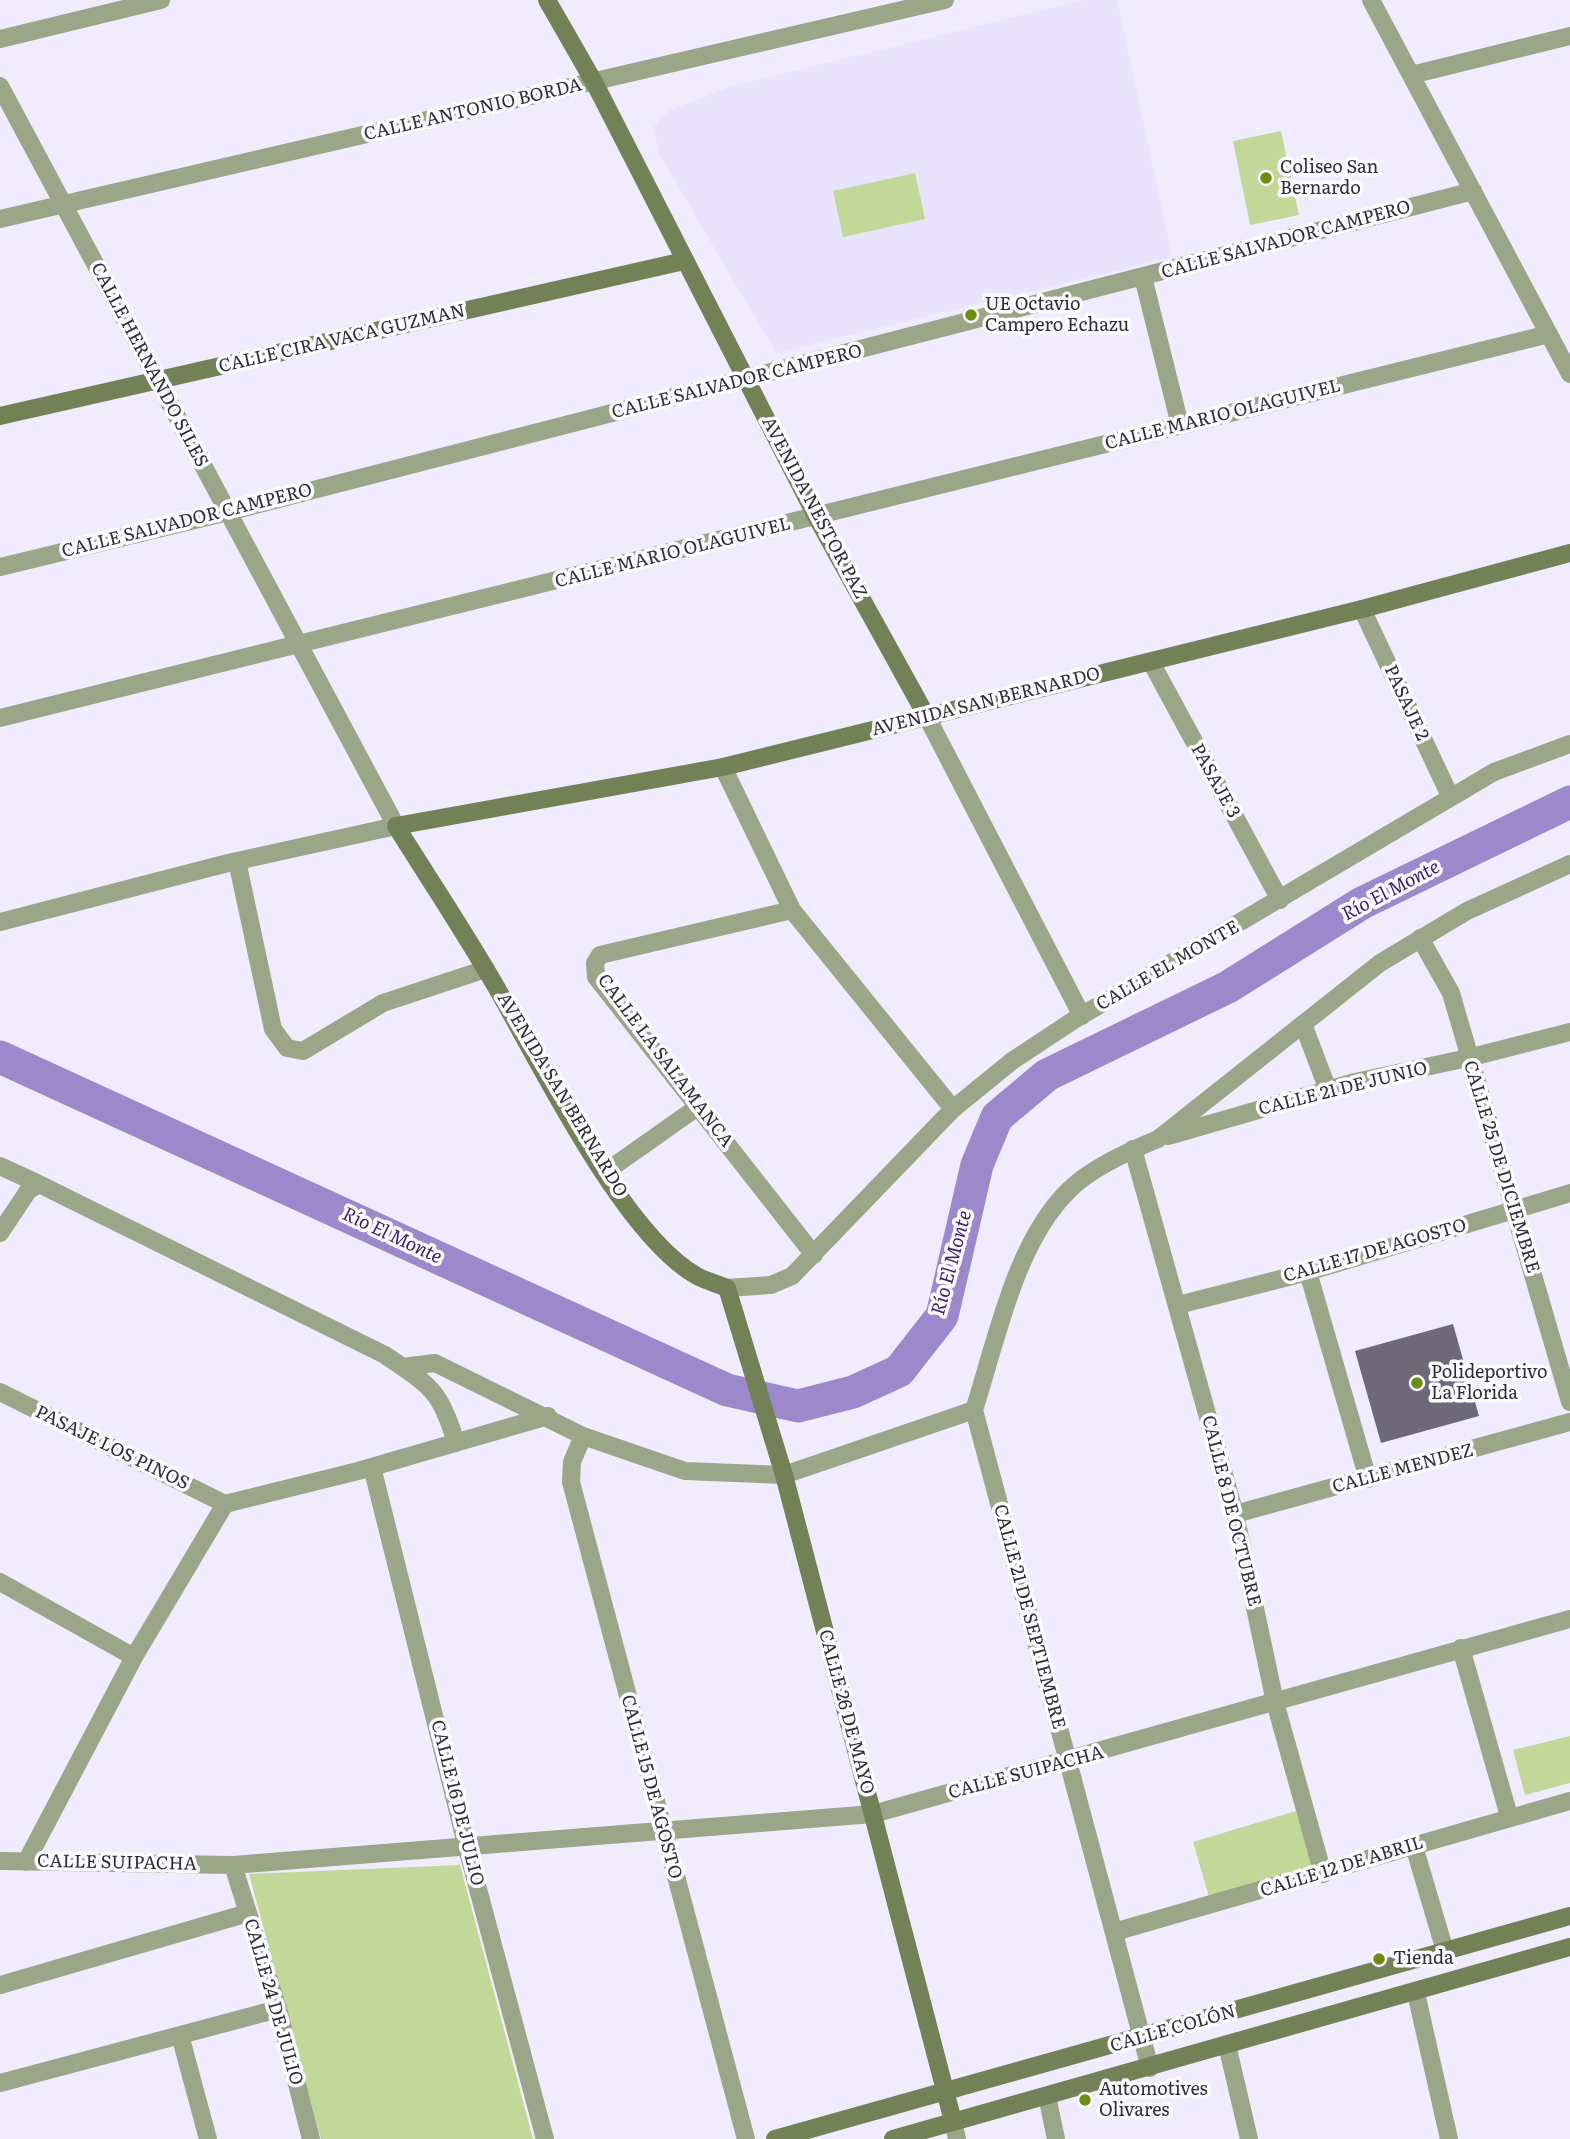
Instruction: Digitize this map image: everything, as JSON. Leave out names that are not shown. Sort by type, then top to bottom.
[{"type":"street","points":[[0,39],[161,0]]},
{"type":"street","name":"AVENIDA NESTOR PAZ","points":[[547,0],[594,82],[817,518],[927,717],[1082,1016]]},
{"type":"street","name":"CALLE ANTONIO BORDA","points":[[0,219],[945,0]]},
{"type":"street","points":[[1371,0],[1570,374]]},
{"type":"street","points":[[1411,75],[1570,36]]},
{"type":"street","name":"CALLE HERNANDO SILES","points":[[0,86],[299,645]]},
{"type":"street","name":"CALLE SALVADOR CAMPERO","points":[[0,567],[228,512],[1473,191]]},
{"type":"street","name":"CALLE CIRA VACA GUZMAN","points":[[0,416],[684,261]]},
{"type":"street","points":[[1143,277],[1180,425]]},
{"type":"street","name":"CALLE MARIO OLAGUIVEL","points":[[0,718],[817,518],[1549,334]]},
{"type":"street","name":"AVENIDA SAN BERNARDO","points":[[0,922],[237,861],[396,827],[723,767],[1362,609],[1570,553]]},
{"type":"street","name":"PASAJE 2","points":[[1362,609],[1450,796]]},
{"type":"street","name":"AVENIDA SAN BERNARDO","points":[[299,645],[396,827],[486,969],[604,1173],[643,1226],[696,1276],[727,1288],[771,1285],[792,1276],[814,1255]]},
{"type":"street","name":"PASAJE 3","points":[[1150,662],[1280,900]]},
{"type":"street","name":"CALLE EL MONTE","points":[[814,1255],[953,1109],[1012,1061],[1082,1016],[1450,796],[1494,772],[1570,744]]},
{"type":"street","points":[[723,767],[792,910],[953,1109]]},
{"type":"street","points":[[237,861],[273,1029],[288,1048],[303,1051],[383,1003],[486,969]]},
{"type":"street","points":[[402,1367],[435,1363],[548,1416],[583,1436],[685,1471],[784,1475],[974,1410],[1025,1254],[1045,1219],[1071,1188],[1133,1149],[1158,1139],[1380,963],[1467,911],[1570,864]]},
{"type":"street","name":"CALLE LA SALAMANCA","points":[[792,910],[600,955],[595,963],[596,977],[814,1255]]},
{"type":"street","name":"CALLE 25 DE DICIEMBRE","points":[[1420,938],[1451,993],[1570,1402]]},
{"type":"street","points":[[1303,1024],[1328,1090]]},
{"type":"street","name":"CALLE 21 DE JUNIO","points":[[1158,1139],[1328,1090],[1570,1032]]},
{"type":"street","points":[[604,1173],[699,1106]]},
{"type":"street","name":"CALLE 8 DE OCTUBRE","points":[[1133,1149],[1235,1514],[1275,1702],[1322,1874]]},
{"type":"street","points":[[0,1166],[385,1355],[433,1388],[446,1409],[456,1443]]},
{"type":"street","points":[[0,1233],[28,1191],[39,1184]]},
{"type":"street","name":"CALLE 17 DE AGOSTO","points":[[1178,1305],[1308,1272],[1570,1193]]},
{"type":"street","points":[[1308,1272],[1368,1479]]},
{"type":"street","name":"CALLE 26 DE MAYO","points":[[727,1288],[769,1433],[784,1475],[957,2139]]},
{"type":"street","name":"PASAJE LOS PINOS","points":[[0,1392],[225,1504]]},
{"type":"street","name":"CALLE 21 DE SEPTIEMBRE","points":[[974,1410],[1150,2068]]},
{"type":"street","points":[[26,1862],[134,1657],[225,1504],[372,1467],[548,1416]]},
{"type":"street","name":"CALLE MENDEZ","points":[[1235,1514],[1570,1422]]},
{"type":"street","name":"CALLE 15 DE AGOSTO","points":[[583,1436],[572,1462],[571,1482],[662,1833],[746,2139]]},
{"type":"street","name":"CALLE 16 DE JULIO","points":[[372,1467],[467,1848],[545,2139]]},
{"type":"street","points":[[0,1582],[134,1657]]},
{"type":"street","name":"CALLE SUIPACHA","points":[[0,1861],[233,1866],[873,1814],[1067,1762],[1570,1619]]},
{"type":"street","points":[[1461,1648],[1509,1816]]},
{"type":"street","name":"CALLE 12 DE ABRIL","points":[[1114,1932],[1322,1874],[1509,1816],[1570,1801]]},
{"type":"street","points":[[1414,1846],[1445,1951]]},
{"type":"street","name":"CALLE 24 DE JULIO","points":[[233,1866],[278,2009],[311,2139]]},
{"type":"street","points":[[0,1985],[248,1913]]},
{"type":"street","name":"CALLE COLÓN","points":[[775,2139],[1570,1916]]},
{"type":"street","name":"CALLE COLÓN","points":[[893,2139],[1416,1993],[1570,1947]]},
{"type":"street","points":[[1416,1993],[1449,2139]]},
{"type":"street","points":[[0,2083],[278,2009]]},
{"type":"street","points":[[180,2035],[205,2138]]},
{"type":"street","points":[[1227,2045],[1249,2139]]},
{"type":"street","points":[[1047,2096],[1056,2139]]},
{"type":"shaded area","points":[[1083,0],[1117,0],[1172,257],[776,353],[659,154],[654,127],[668,111],[729,87]]},
{"type":"green space","name":"Coliseo San Bernardo","points":[[1281,131],[1299,215],[1250,225],[1233,141]]},
{"type":"green space","points":[[915,173],[925,219],[843,237],[833,191]]},
{"type":"green space","points":[[1570,1736],[1570,1783],[1525,1795],[1513,1750]]},
{"type":"green space","points":[[1296,1811],[1313,1866],[1209,1897],[1193,1842]]},
{"type":"green space","points":[[460,1865],[533,2139],[321,2139],[249,1874]]},
{"type":"building","name":"Polideportivo La Florida","points":[[1453,1324],[1479,1416],[1381,1443],[1355,1351]]},
{"type":"waterway","name":"Río El Monte","points":[[0,1057],[727,1390],[798,1406],[853,1392],[899,1371],[942,1316],[977,1165],[997,1117],[1047,1075],[1228,987],[1362,903],[1570,802]]},
{"type":"place","name":"Coliseo San Bernardo","points":[[1266,178]]},
{"type":"place","name":"UE Octavio Campero Echazu","points":[[971,315]]},
{"type":"place","name":"Polideportivo La Florida","points":[[1417,1383]]},
{"type":"place","name":"Tienda","points":[[1379,1959]]},
{"type":"place","name":"Automotives Olivares","points":[[1085,2100]]}]
